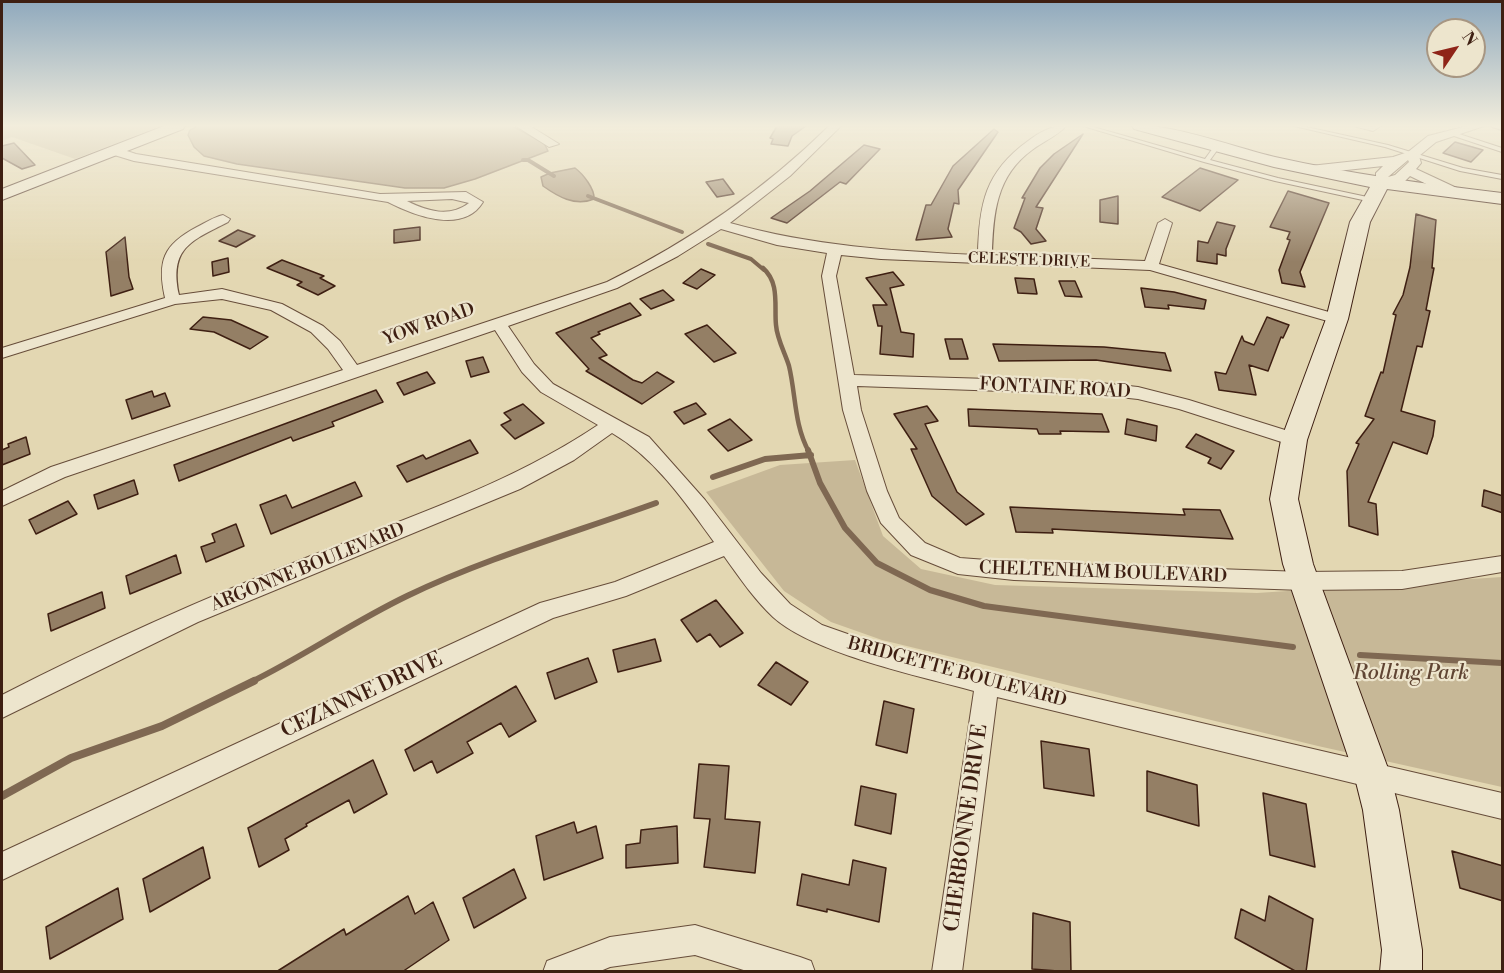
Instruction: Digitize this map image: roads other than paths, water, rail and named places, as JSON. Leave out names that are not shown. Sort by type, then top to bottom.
[{"type":"street","points":[[2,195],[63,171]]},
{"type":"street","points":[[221,171],[393,200],[452,195],[466,196],[477,202],[467,211],[434,217],[421,214],[393,200]]},
{"type":"street","name":"YOW ROAD","points":[[2,499],[57,472],[612,285],[653,266],[771,187],[789,171]]},
{"type":"street","points":[[986,258],[985,222],[996,179],[1002,171]]},
{"type":"street","points":[[1311,171],[1377,192],[1456,193],[1503,198]]},
{"type":"street","points":[[1384,171],[1377,192],[1360,222],[1337,319],[1294,440],[1284,499],[1293,548],[1303,581],[1372,774],[1381,810],[1401,950],[1401,972]]},
{"type":"street","points":[[1377,192],[1407,171]]},
{"type":"street","points":[[1411,171],[1456,193]]},
{"type":"street","points":[[173,300],[167,267],[170,253],[187,238],[223,219]]},
{"type":"street","points":[[1151,266],[1165,223]]},
{"type":"street","name":"CELESTE DRIVE","points":[[717,224],[777,241],[835,250],[1151,266],[1337,319]]},
{"type":"street","name":"CHELTENHAM BOULEVARD","points":[[835,250],[829,276],[846,380],[877,491],[891,523],[918,549],[958,566],[1014,571],[1303,581],[1402,580],[1503,564]]},
{"type":"street","points":[[2,354],[173,300],[222,294],[276,307],[317,329],[334,345],[353,371]]},
{"type":"street","name":"BRIDGETTE BOULEVARD","points":[[498,323],[528,368],[547,388],[642,442],[662,462],[729,545],[753,579],[782,610],[814,632],[876,654],[987,684],[1503,806]]},
{"type":"street","name":"FONTAINE ROAD","points":[[846,380],[1091,388],[1138,393],[1183,404],[1294,440]]},
{"type":"street","name":"ARGONNE BOULEVARD","points":[[2,707],[71,669],[139,637],[513,484],[567,455],[611,425]]},
{"type":"street","name":"CEZANNE DRIVE","points":[[2,866],[548,610],[599,598],[643,583],[729,545]]},
{"type":"street","name":"CHERBONNE DRIVE","points":[[947,972],[987,684]]},
{"type":"street","points":[[558,972],[610,952],[695,940],[800,972]]},
{"type":"lane","points":[[1254,171],[1277,180],[1377,192]]},
{"type":"lane","points":[[1471,171],[1502,176]]},
{"type":"waterway","points":[[547,171],[554,176]]},
{"type":"waterway","points":[[588,196],[682,232]]},
{"type":"waterway","points":[[708,244],[751,259],[764,270]]},
{"type":"waterway","points":[[763,268],[774,288],[779,341],[789,366],[796,410],[808,450]]},
{"type":"waterway","points":[[808,450],[810,455]]},
{"type":"waterway","points":[[713,477],[765,459],[810,455]]},
{"type":"waterway","points":[[810,455],[820,483],[845,528],[877,563],[930,590],[984,606],[1293,647]]},
{"type":"waterway","points":[[251,682],[387,606],[437,582],[656,503]]},
{"type":"waterway","points":[[1360,655],[1502,663]]},
{"type":"waterway","points":[[2,796],[71,758],[162,726],[254,681]]},
{"type":"park label","name":"Rolling Park","points":[[1411,674]]}]
